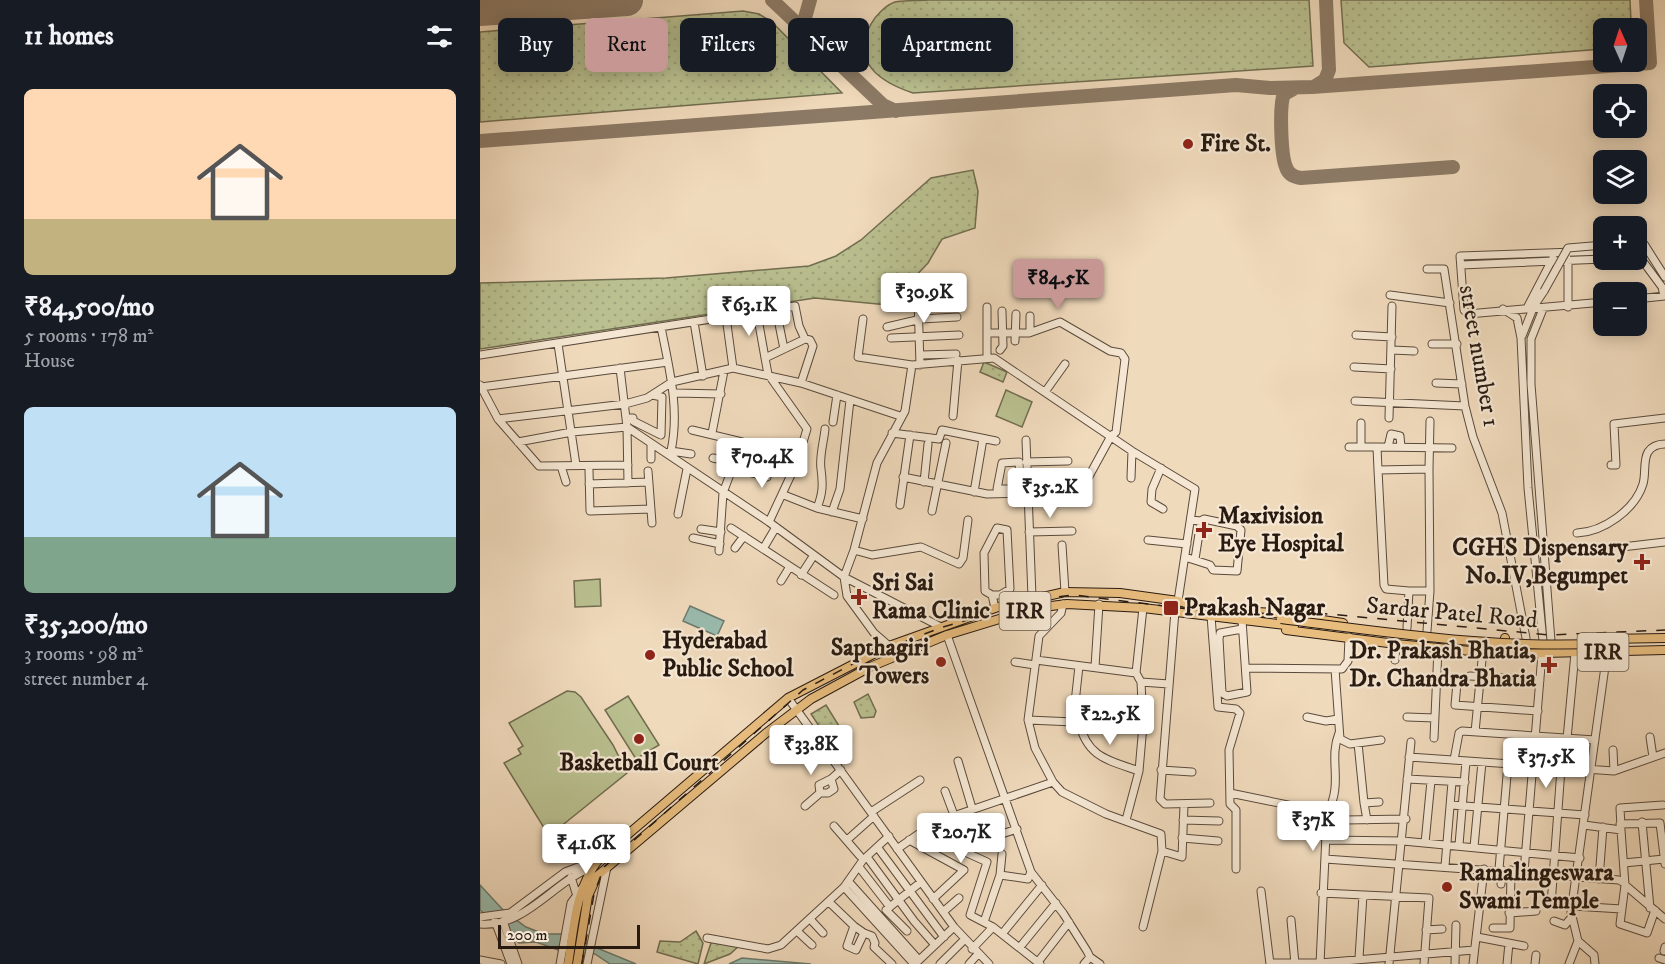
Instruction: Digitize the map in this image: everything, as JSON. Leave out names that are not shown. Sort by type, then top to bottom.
[{"type":"main road","name":"Sardar Patel Road","points":[[599,859],[788,698],[889,646],[994,608],[1032,597],[1065,592],[1120,593],[1178,600],[1242,621]]},
{"type":"main road","name":"Sardar Patel Road","points":[[607,867],[797,710],[870,667],[948,635],[1035,608],[1063,604],[1099,604],[1175,611],[1242,621],[1275,613],[1427,634],[1504,639],[1665,639]]},
{"type":"main road","name":"IRR","points":[[1242,621],[1511,645],[1571,646],[1653,643],[1665,645]]},
{"type":"main road","name":"Sardar Patel Road","points":[[1278,623],[1282,629],[1438,649],[1503,654],[1665,650]]},
{"type":"main road","points":[[1503,654],[1504,639]]},
{"type":"main road","name":"IRR","points":[[1653,643],[1665,639]]},
{"type":"main road","points":[[1545,654],[1572,651],[1570,640]]},
{"type":"main road","name":"IRR","points":[[567,964],[579,894],[599,859]]},
{"type":"main road","name":"IRR","points":[[577,964],[588,896],[592,885],[607,867]]},
{"type":"street","points":[[1531,306],[1544,291],[1568,248],[1593,246]]},
{"type":"street","points":[[1647,249],[1665,277]]},
{"type":"street","points":[[1593,251],[1460,256],[1465,312],[1471,315],[1531,306],[1543,309],[1593,304]]},
{"type":"street","points":[[1521,338],[1531,306],[1553,259],[1558,255],[1568,260],[1593,259]]},
{"type":"street","points":[[1461,265],[1553,259]]},
{"type":"street","points":[[1568,260],[1568,307]]},
{"type":"street","points":[[1647,267],[1662,287],[1664,296],[1647,298]]},
{"type":"street","name":"street number 1","points":[[1427,269],[1444,269],[1465,406],[1473,437],[1502,513],[1526,638]]},
{"type":"street","points":[[889,646],[874,633],[847,596],[844,577],[863,519],[877,463],[904,411],[916,365],[921,355],[921,319],[918,299],[923,290],[933,284],[947,284],[957,291],[957,297],[918,299]]},
{"type":"street","points":[[1390,295],[1450,303]]},
{"type":"street","points":[[480,354],[558,344],[795,306],[804,339]]},
{"type":"street","points":[[1389,418],[1392,306]]},
{"type":"street","points":[[987,307],[987,357]]},
{"type":"street","points":[[776,309],[784,349]]},
{"type":"street","points":[[1503,309],[1517,318],[1521,338],[1528,488],[1538,594],[1547,640]]},
{"type":"street","points":[[1543,309],[1532,332],[1531,347],[1538,487],[1548,593],[1547,640]]},
{"type":"street","points":[[1000,350],[1003,346],[1002,311]]},
{"type":"street","points":[[757,313],[768,374],[807,429],[784,495],[770,522]]},
{"type":"street","points":[[1015,341],[1016,314]]},
{"type":"street","points":[[887,327],[921,319],[957,316]]},
{"type":"street","points":[[1030,316],[1030,332]]},
{"type":"street","points":[[726,317],[733,368]]},
{"type":"street","points":[[863,319],[858,357],[916,365],[957,357]]},
{"type":"street","points":[[694,322],[703,376]]},
{"type":"street","points":[[987,333],[1030,332],[1060,322],[1110,351],[1121,353],[1125,359],[1124,384],[1116,432],[1111,436],[1076,500]]},
{"type":"street","points":[[662,327],[672,382],[675,431],[669,453]]},
{"type":"street","points":[[891,338],[959,335]]},
{"type":"street","points":[[1356,335],[1392,337]]},
{"type":"street","points":[[765,358],[804,339],[810,340],[813,346],[801,383]]},
{"type":"street","points":[[558,344],[576,465]]},
{"type":"street","points":[[1432,344],[1457,344]]},
{"type":"street","points":[[1522,347],[1531,347]]},
{"type":"street","points":[[1392,350],[1414,351]]},
{"type":"street","points":[[921,355],[994,358],[1132,451],[1195,489],[1178,600]]},
{"type":"street","points":[[953,416],[957,357]]},
{"type":"street","points":[[628,465],[540,466],[498,419],[481,386],[668,362]]},
{"type":"street","points":[[1045,392],[1065,364]]},
{"type":"street","points":[[1354,367],[1391,369]]},
{"type":"street","points":[[620,368],[627,427],[628,483]]},
{"type":"street","points":[[498,419],[625,404],[652,395],[672,382],[733,368],[801,383],[900,416]]},
{"type":"street","points":[[712,433],[724,371]]},
{"type":"street","points":[[1436,383],[1462,384]]},
{"type":"street","points":[[1522,385],[1532,384]]},
{"type":"street","points":[[676,393],[721,394]]},
{"type":"street","points":[[626,418],[633,418],[633,421],[661,435],[662,397],[652,395]]},
{"type":"street","points":[[832,422],[837,395]]},
{"type":"street","points":[[832,512],[840,489],[850,400]]},
{"type":"street","points":[[1355,401],[1465,406]]},
{"type":"street","points":[[1611,465],[1616,465],[1614,424],[1665,418]]},
{"type":"street","points":[[1427,631],[1430,591],[1430,421]]},
{"type":"street","points":[[1361,423],[1361,447]]},
{"type":"street","points":[[518,442],[572,432],[627,427],[651,445],[669,453],[687,469],[723,493],[770,522],[844,577],[941,627]]},
{"type":"street","points":[[817,508],[823,494],[824,477],[820,468],[825,429]]},
{"type":"street","points":[[692,430],[742,442],[723,493],[720,547],[693,538]]},
{"type":"street","points":[[892,433],[939,439],[942,430],[996,441]]},
{"type":"street","points":[[1388,447],[1390,434],[1400,436],[1401,447]]},
{"type":"street","points":[[900,505],[910,435]]},
{"type":"street","points":[[974,492],[983,439]]},
{"type":"street","points":[[1026,440],[1026,462],[1023,477],[1020,489],[997,489],[1002,463],[1019,462],[1023,477],[1027,490],[1032,597]]},
{"type":"street","points":[[932,511],[946,443]]},
{"type":"street","points":[[924,482],[928,444]]},
{"type":"street","points":[[1577,533],[1596,530],[1622,513],[1643,483],[1649,450],[1653,446],[1665,444]]},
{"type":"street","points":[[651,445],[651,459]]},
{"type":"street","points":[[1349,447],[1452,448]]},
{"type":"street","points":[[1377,447],[1383,585],[1386,589],[1430,591]]},
{"type":"street","points":[[1131,478],[1132,451]]},
{"type":"street","points":[[770,452],[797,462]]},
{"type":"street","points":[[669,453],[691,454]]},
{"type":"street","points":[[713,458],[767,477],[771,466]]},
{"type":"street","points":[[1026,462],[1068,461]]},
{"type":"street","points":[[561,465],[566,482]]},
{"type":"street","points":[[1161,468],[1152,489],[1151,502],[1163,508]]},
{"type":"street","points":[[678,514],[687,469]]},
{"type":"street","points":[[1378,470],[1429,469]]},
{"type":"street","points":[[589,470],[590,511],[651,509]]},
{"type":"street","points":[[648,471],[652,523]]},
{"type":"street","points":[[903,477],[987,494],[1064,484]]},
{"type":"street","points":[[589,484],[649,482]]},
{"type":"street","points":[[1528,488],[1538,487]]},
{"type":"street","points":[[784,495],[817,508],[863,519]]},
{"type":"street","points":[[1185,557],[1210,565],[1213,570],[1237,571],[1241,530],[1237,526],[1204,519],[1202,522],[1191,520]]},
{"type":"street","points":[[854,550],[872,555],[921,547],[959,564],[968,520]]},
{"type":"street","points":[[1195,559],[1202,522]]},
{"type":"street","points":[[730,528],[834,596]]},
{"type":"street","points":[[763,549],[776,528]]},
{"type":"street","points":[[1008,591],[1000,595],[992,595],[985,591],[984,553],[997,528],[1007,530],[1010,589],[1008,591],[1012,603]]},
{"type":"street","points":[[701,529],[721,532]]},
{"type":"street","points":[[1029,532],[1072,531]]},
{"type":"street","points":[[735,548],[744,536]]},
{"type":"street","points":[[1148,540],[1187,544]]},
{"type":"street","points":[[1622,547],[1665,542]]},
{"type":"street","points":[[1062,545],[1065,592]]},
{"type":"street","points":[[801,575],[814,555]]},
{"type":"street","points":[[781,581],[789,568]]},
{"type":"street","points":[[1407,628],[1409,591]]},
{"type":"street","points":[[1538,594],[1548,593]]},
{"type":"street","points":[[992,595],[994,608]]},
{"type":"street","points":[[1063,604],[1061,613],[1039,636],[1028,720],[1035,748],[1053,782],[1062,792],[1106,814],[1161,834],[1162,851],[1143,927]]},
{"type":"street","points":[[1095,667],[1099,604]]},
{"type":"street","points":[[1126,820],[1139,771],[1143,725],[1141,682],[1136,673],[1143,608]]},
{"type":"street","points":[[1175,611],[1161,770],[1161,803],[1184,805],[1210,803]]},
{"type":"street","points":[[1211,616],[1218,707],[1236,709],[1240,713],[1229,750],[1230,804],[1236,810],[1236,869]]},
{"type":"street","points":[[1242,621],[1247,692],[1227,696],[1222,693],[1220,633],[1242,621]]},
{"type":"street","points":[[948,635],[1031,873],[1056,903],[1090,957],[1100,964]]},
{"type":"street","points":[[1246,668],[1342,669],[1347,665],[1349,637]]},
{"type":"street","points":[[1395,660],[1396,644]]},
{"type":"street","points":[[1434,738],[1438,649]]},
{"type":"street","points":[[1595,964],[1594,955],[1578,941],[1571,918],[1607,652]]},
{"type":"street","points":[[1567,739],[1575,653]]},
{"type":"street","points":[[1524,872],[1540,680],[1545,654]]},
{"type":"street","points":[[1475,732],[1482,660]]},
{"type":"street","points":[[1015,662],[1095,667],[1136,673]]},
{"type":"street","points":[[1079,666],[1076,721],[1083,738],[1093,752],[1139,771]]},
{"type":"street","points":[[1335,669],[1339,733],[1342,742],[1382,740]]},
{"type":"street","points":[[1470,676],[1540,680]]},
{"type":"street","points":[[1141,682],[1169,684]]},
{"type":"street","points":[[1457,683],[1455,705],[1538,711]]},
{"type":"street","points":[[788,698],[933,900],[964,940],[989,964]]},
{"type":"street","points":[[1307,717],[1326,721],[1338,719]]},
{"type":"street","points":[[1407,717],[1435,718]]},
{"type":"street","points":[[1028,720],[1143,725]]},
{"type":"street","points":[[1454,760],[1460,731],[1595,740]]},
{"type":"street","points":[[1320,963],[1321,893],[1327,813],[1337,787],[1335,748],[1339,733]]},
{"type":"street","points":[[1650,737],[1653,757]]},
{"type":"street","points":[[1389,964],[1406,819],[1411,742]]},
{"type":"street","points":[[1358,743],[1367,820]]},
{"type":"street","points":[[1613,750],[1614,771]]},
{"type":"street","points":[[1409,757],[1614,771],[1664,753],[1664,762]]},
{"type":"street","points":[[1460,845],[1466,761]]},
{"type":"street","points":[[958,762],[972,808]]},
{"type":"street","points":[[1474,847],[1482,762]]},
{"type":"street","points":[[1501,884],[1500,848],[1508,764]]},
{"type":"street","points":[[1551,905],[1561,769]]},
{"type":"street","points":[[805,806],[820,793],[828,793],[834,789],[831,779],[841,770]]},
{"type":"street","points":[[1161,770],[1192,772]]},
{"type":"street","points":[[1407,779],[1465,782]]},
{"type":"street","points":[[847,840],[873,814],[920,780]]},
{"type":"street","points":[[1425,843],[1431,781]]},
{"type":"street","points":[[897,849],[921,832],[954,815],[1005,796],[1053,782]]},
{"type":"street","points":[[1445,866],[1452,782]]},
{"type":"street","points":[[945,791],[954,815]]},
{"type":"street","points":[[1230,793],[1327,813]]},
{"type":"street","points":[[1364,803],[1379,802]]},
{"type":"street","points":[[1162,851],[1182,856],[1184,805]]},
{"type":"street","points":[[1451,805],[1504,807],[1585,815]]},
{"type":"street","points":[[1642,822],[1652,909],[1647,933],[1620,924],[1624,862],[1620,808],[1663,805]]},
{"type":"street","points":[[1345,820],[1406,819]]},
{"type":"street","points":[[1183,820],[1219,821]]},
{"type":"street","points":[[1584,825],[1621,827],[1642,822],[1660,823],[1665,864]]},
{"type":"street","points":[[834,826],[863,856],[935,945]]},
{"type":"street","points":[[1599,879],[1603,827]]},
{"type":"street","points":[[971,844],[1017,829]]},
{"type":"street","points":[[921,832],[987,862],[970,915],[993,927],[1039,963],[1069,922]]},
{"type":"street","points":[[707,938],[768,949],[790,944],[798,932],[846,884],[859,867],[863,856],[878,848],[889,836]]},
{"type":"street","points":[[1182,838],[1218,841]]},
{"type":"street","points":[[909,840],[964,870],[933,900]]},
{"type":"street","points":[[1326,840],[1403,841],[1460,845],[1580,858]]},
{"type":"street","points":[[878,848],[944,937]]},
{"type":"street","points":[[984,922],[1000,874],[1002,854]]},
{"type":"street","points":[[480,924],[499,920],[599,859]]},
{"type":"street","points":[[1325,859],[1500,869],[1619,880],[1665,920]]},
{"type":"street","points":[[1624,862],[1664,859]]},
{"type":"street","points":[[569,876],[593,867]]},
{"type":"street","points":[[587,964],[607,867]]},
{"type":"street","points":[[859,867],[890,908]]},
{"type":"street","points":[[1473,964],[1484,869]]},
{"type":"street","points":[[1493,928],[1510,928],[1510,870]]},
{"type":"street","points":[[1000,874],[1028,879],[1031,873]]},
{"type":"street","points":[[560,964],[571,903],[579,894],[569,876]]},
{"type":"street","points":[[907,931],[886,910],[921,882]]},
{"type":"street","points":[[846,884],[916,963],[954,927]]},
{"type":"street","points":[[1002,934],[1042,885]]},
{"type":"street","points":[[1261,891],[1270,964],[1341,962],[1390,955],[1474,950]]},
{"type":"street","points":[[1321,893],[1429,898],[1425,964]]},
{"type":"street","points":[[1359,958],[1363,895]]},
{"type":"street","points":[[943,912],[959,898]]},
{"type":"street","points":[[829,902],[854,926],[872,936],[874,947],[892,964]]},
{"type":"street","points":[[1020,947],[1056,903]]},
{"type":"street","points":[[1572,906],[1622,909]]},
{"type":"street","points":[[1509,913],[1536,911]]},
{"type":"street","points":[[480,917],[499,920]]},
{"type":"street","points":[[1554,921],[1564,925],[1571,918]]},
{"type":"street","points":[[499,920],[511,964]]},
{"type":"street","points":[[499,920],[518,964]]},
{"type":"street","points":[[811,920],[823,933]]},
{"type":"street","points":[[1291,920],[1295,964]]},
{"type":"street","points":[[1455,964],[1456,925]]},
{"type":"street","points":[[854,926],[847,946],[856,950],[864,933]]},
{"type":"street","points":[[969,964],[993,927]]},
{"type":"street","points":[[1426,930],[1442,930]]},
{"type":"street","points":[[798,932],[812,945]]},
{"type":"street","points":[[1477,937],[1524,946]]},
{"type":"street","points":[[940,964],[964,940]]},
{"type":"street","points":[[1569,964],[1578,941]]},
{"type":"street","points":[[1507,964],[1509,943]]},
{"type":"street","points":[[480,960],[499,964],[501,952]]},
{"type":"street","points":[[1535,964],[1536,955]]},
{"type":"street","points":[[1084,964],[1090,957]]},
{"type":"green space","points":[[1309,0],[1313,66],[913,93],[890,83],[869,64],[871,24],[888,5],[899,1]]},
{"type":"green space","points":[[1341,0],[1630,0],[1631,18],[1593,18],[1593,50],[1369,67],[1344,43]]},
{"type":"green space","points":[[743,11],[759,14],[766,18],[680,18],[680,72],[776,72],[776,26],[788,38],[788,72],[821,72],[842,93],[480,122],[480,32],[498,31],[498,72],[573,72],[573,25],[585,24],[585,72],[668,72],[668,18],[655,18]]},
{"type":"green space","points":[[973,170],[978,191],[975,228],[942,239],[928,263],[888,305],[815,298],[480,349],[480,283],[666,278],[809,266],[836,256],[861,240],[931,178]]},
{"type":"green space","points":[[984,362],[1007,372],[1003,382],[980,372]]},
{"type":"green space","points":[[1006,390],[1032,402],[1022,427],[996,416]]},
{"type":"green space","points":[[600,579],[601,606],[575,607],[574,581]]},
{"type":"green space","points":[[567,691],[575,692],[581,697],[613,745],[627,773],[549,836],[504,763],[521,754],[518,749],[523,746],[509,723]]},
{"type":"green space","points":[[868,694],[876,711],[874,717],[861,718],[854,702]]},
{"type":"green space","points":[[628,696],[659,745],[636,759],[605,710]]},
{"type":"green space","points":[[826,705],[839,726],[825,735],[811,714]]},
{"type":"green space","points":[[696,931],[703,943],[698,964],[657,952],[660,941],[680,942]]},
{"type":"green space","points":[[712,940],[739,946],[730,954],[704,964]]},
{"type":"shaded area","points":[[690,606],[724,621],[717,636],[683,621]]},
{"type":"shaded area","points":[[480,885],[504,911],[526,927],[544,934],[563,934],[636,964],[610,964],[595,954],[561,951],[536,942],[519,943],[480,910]]},
{"type":"shaded area","points":[[742,958],[811,964],[729,964]]},
{"type":"taxiway","points":[[772,0],[883,105],[896,111]]},
{"type":"taxiway","points":[[805,18],[810,0]]},
{"type":"taxiway","points":[[1314,87],[1325,80],[1329,70],[1326,0]]},
{"type":"taxiway","points":[[480,141],[1236,85],[1270,88],[1312,87],[1650,63],[1646,0]]},
{"type":"taxiway","points":[[1295,88],[1284,94],[1281,119],[1284,161],[1288,172],[1294,176],[1301,178],[1453,167]]},
{"type":"runway","points":[[480,10],[627,0]]},
{"type":"railway","points":[[582,964],[594,894],[604,867],[803,690],[870,655],[940,628],[1039,599],[1074,595],[1238,615],[1297,611],[1550,635],[1665,630]]},
{"type":"place","name":"Fire St.","points":[[1188,144]]},
{"type":"place","name":"Maxivision Eye Hospital","points":[[1204,530]]},
{"type":"place","name":"CGHS Dispensary No.IV,Begumpet","points":[[1642,562]]},
{"type":"place","name":"Sri Sai Rama Clinic","points":[[859,597]]},
{"type":"place","name":"Prakash Nagar","points":[[1171,608]]},
{"type":"place","name":"Hyderabad Public School","points":[[650,655]]},
{"type":"place","name":"Sapthagiri Towers","points":[[941,662]]},
{"type":"place","name":"Dr. Prakash Bhatia, Dr. Chandra Bhatia","points":[[1549,665]]},
{"type":"place","name":"Basketball Court","points":[[639,739]]},
{"type":"place","name":"Ramalingeswara Swami Temple","points":[[1447,887]]}]
